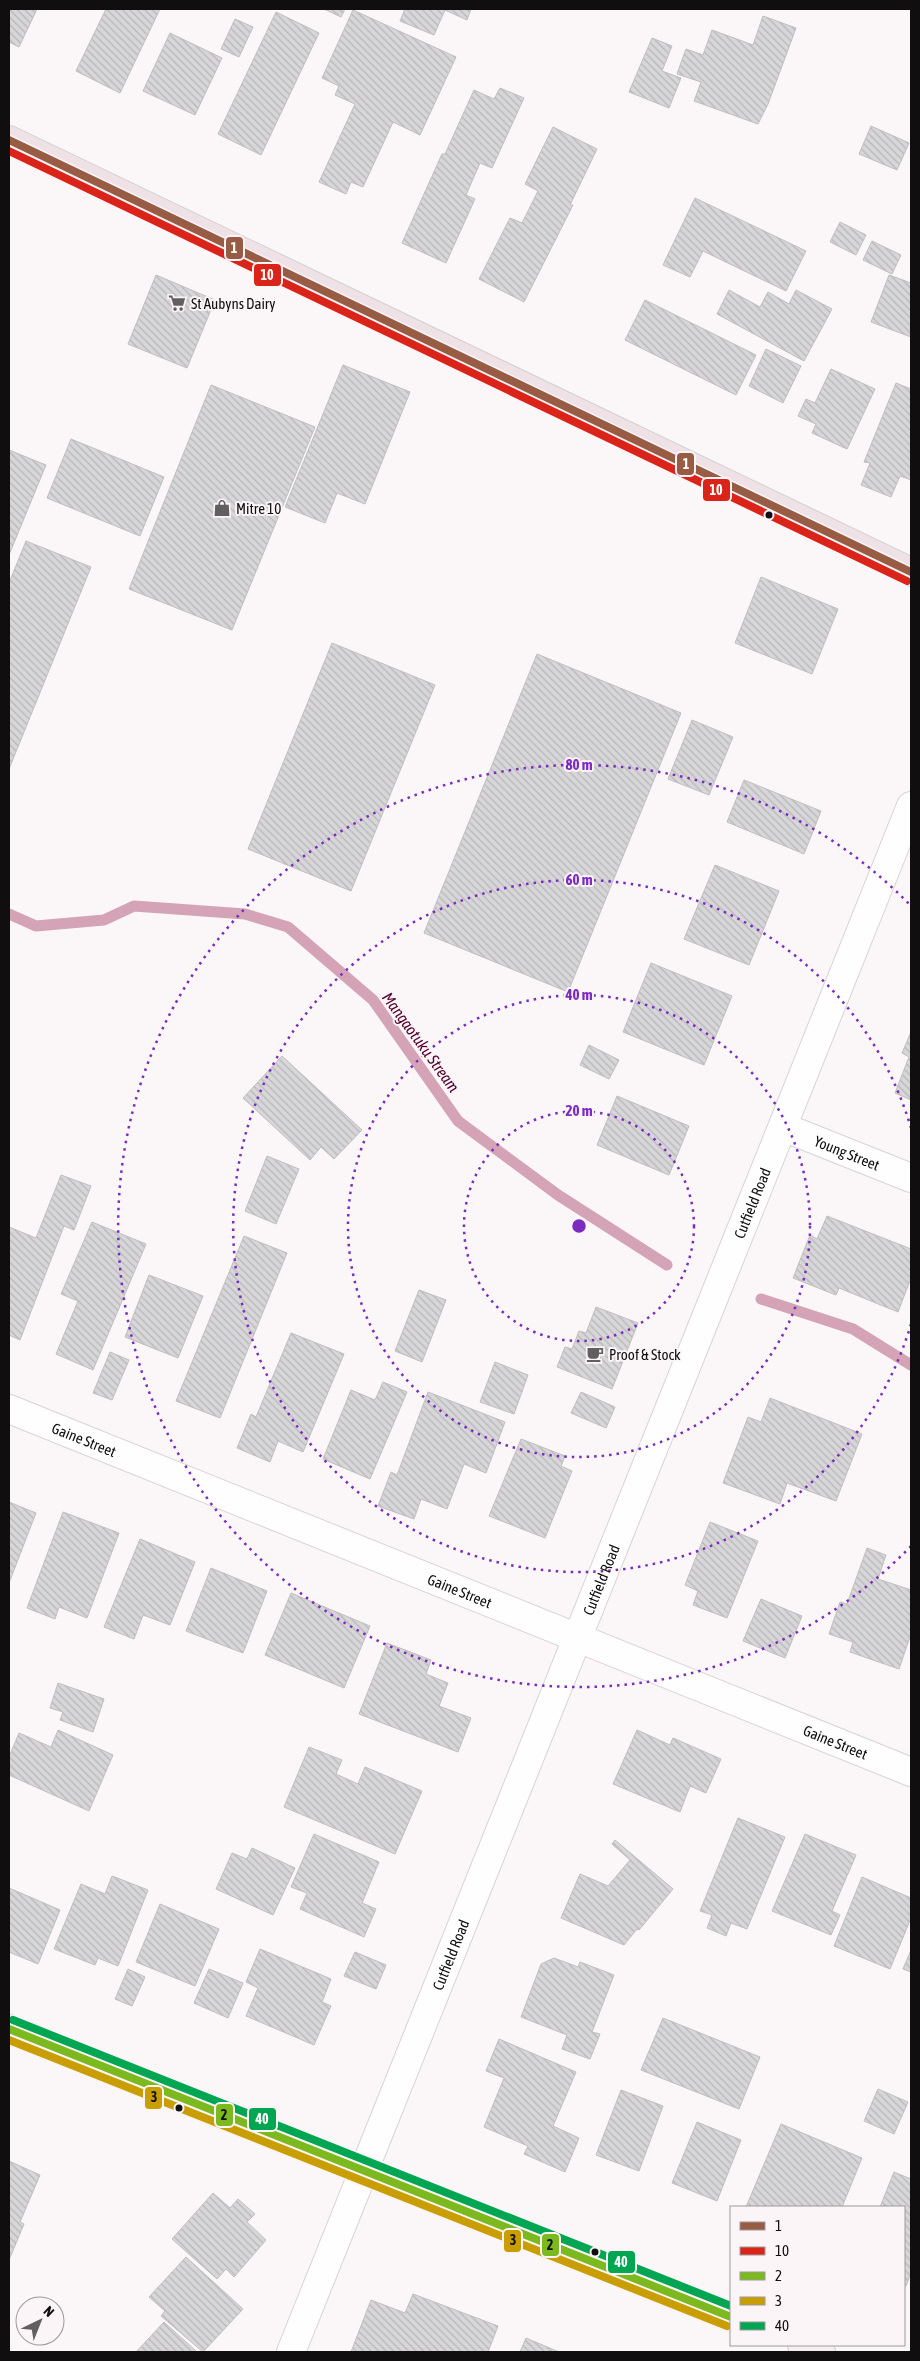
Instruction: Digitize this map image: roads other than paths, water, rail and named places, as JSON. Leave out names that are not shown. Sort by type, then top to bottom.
[{"type":"highway","points":[[9,140],[911,572]]},
{"type":"main road","points":[[9,2028],[730,2317]]},
{"type":"main road","points":[[805,2346],[821,2352]]},
{"type":"street","name":"Cutfield Road","points":[[292,2352],[911,806]]},
{"type":"street","name":"Young Street","points":[[783,1127],[911,1178]]},
{"type":"street","name":"Gaine Street","points":[[9,1409],[911,1772]]},
{"type":"waterway","name":"Mangaotuku Stream","points":[[9,914],[36,926],[104,920],[134,906],[245,914],[288,927],[373,1000],[458,1121],[558,1195],[667,1265]]},
{"type":"waterway","name":"Mangaotuku Stream","points":[[761,1299],[853,1329],[911,1365]]},
{"type":"place","name":"St Aubyns Dairy","points":[[177,303]]},
{"type":"place","name":"Mitre 10","points":[[222,508]]},
{"type":"place","name":"Proof & Stock","points":[[595,1354]]}]
